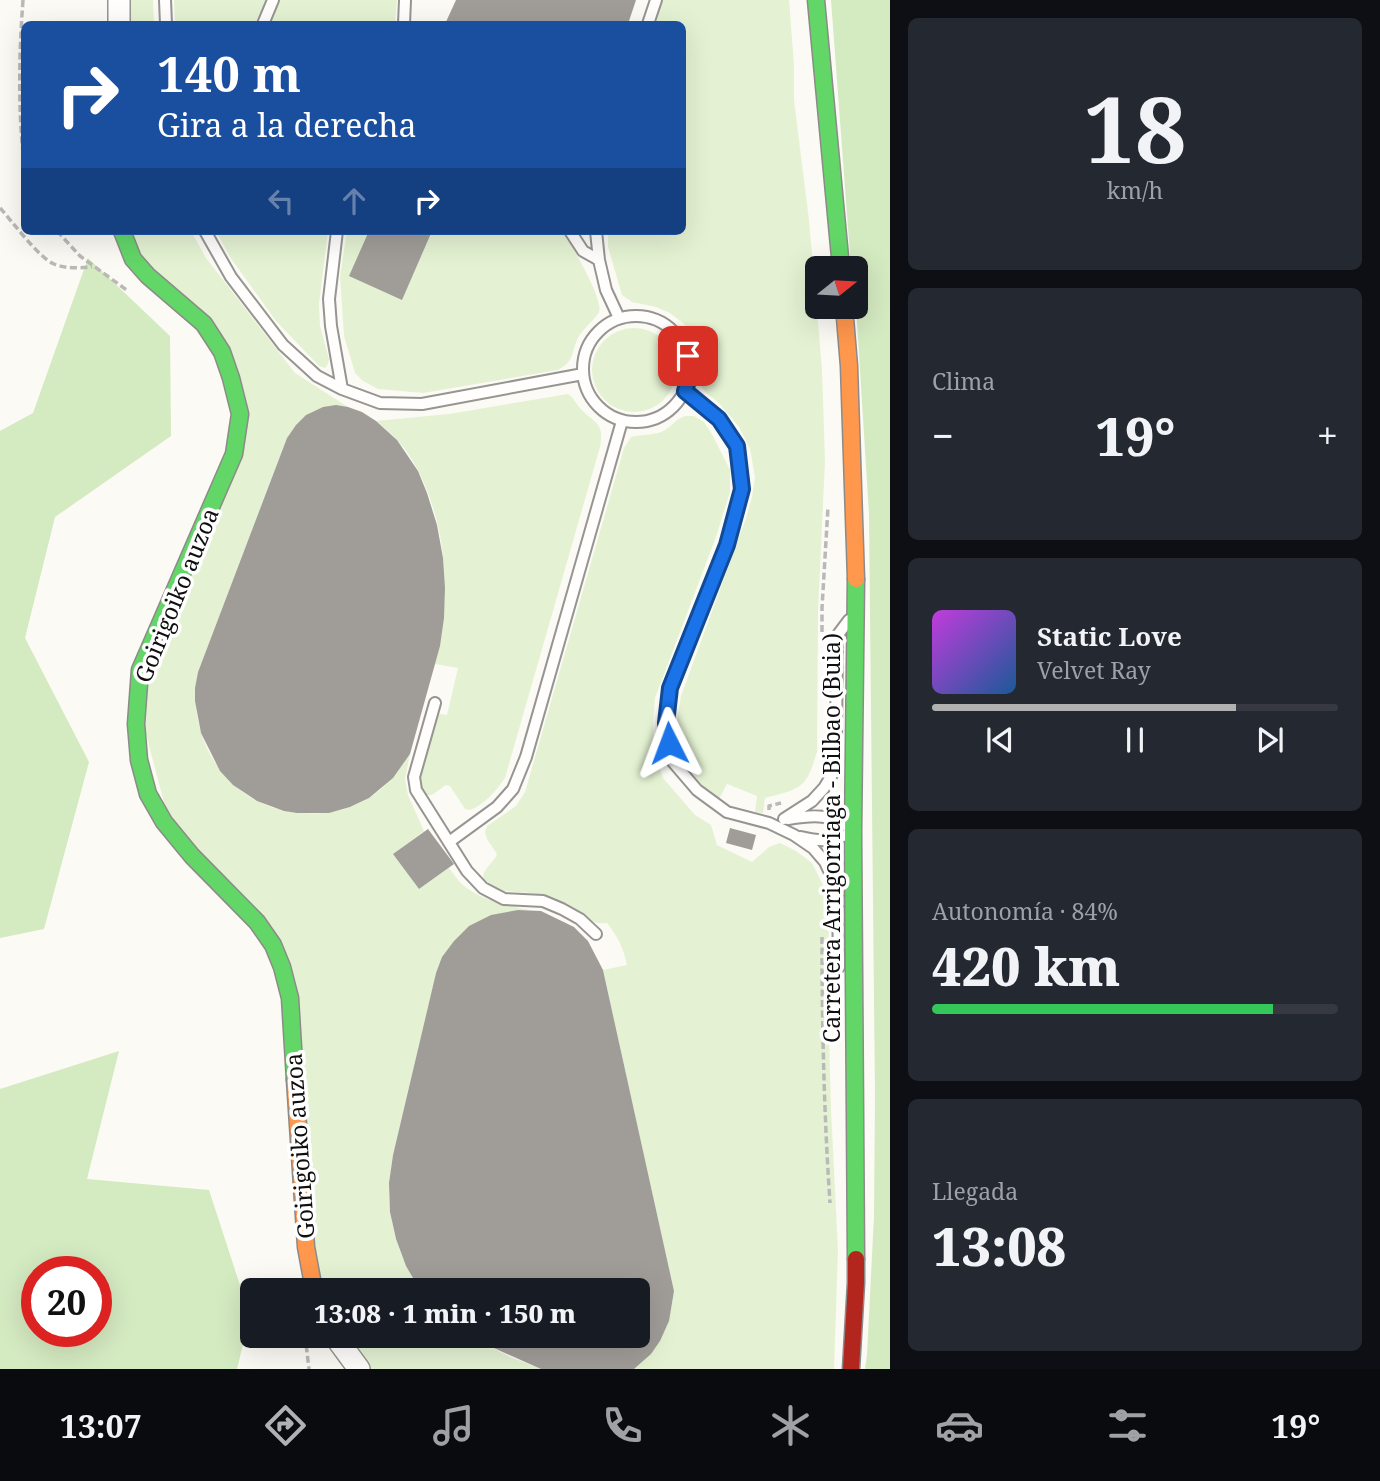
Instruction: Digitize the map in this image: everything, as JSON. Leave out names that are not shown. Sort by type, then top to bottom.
[{"type":"street","points":[[119,0],[119,21]]},
{"type":"street","points":[[816,0],[840,256]]},
{"type":"street","name":"Goirigoiko auzoa","points":[[123,235],[133,259],[148,276],[204,324],[222,352],[240,414],[234,454],[140,670],[135,738],[143,779],[155,809],[172,833],[256,921],[269,938],[283,968],[289,998],[306,1247],[312,1278]]},
{"type":"street","name":"Carretera Arrigorriaga - Bilbao (Buia)","points":[[845,319],[856,574],[853,831],[856,1283],[850,1369]]},
{"type":"street","points":[[344,1348],[359,1369]]},
{"type":"lane","points":[[165,0],[166,21]]},
{"type":"lane","points":[[264,21],[273,0]]},
{"type":"lane","points":[[404,21],[405,0]]},
{"type":"lane","points":[[649,21],[656,0]]},
{"type":"lane","points":[[207,235],[231,277],[283,345],[317,376],[342,389],[380,403],[422,404],[583,374]]},
{"type":"lane","points":[[337,235],[329,299],[342,389]]},
{"type":"lane","points":[[573,235],[583,251],[598,260]]},
{"type":"lane","points":[[596,235],[598,260],[606,290],[619,318]]},
{"type":"lane","points":[[637,315],[654,318],[670,327],[681,340],[688,356],[690,374],[685,391],[677,404],[666,414],[652,420],[637,423],[622,421],[595,404],[587,390],[583,374],[584,356],[591,340],[603,327],[619,318],[637,315]]},
{"type":"lane","points":[[685,391],[719,419],[737,446],[742,489],[727,545],[670,688],[666,723],[673,762],[697,790],[727,812],[769,823],[794,835],[816,841],[832,841],[853,831],[842,821],[825,816],[784,819],[769,823]]},
{"type":"lane","points":[[449,842],[497,807],[513,789],[526,757],[622,421]]},
{"type":"lane","points":[[784,819],[812,801],[833,773],[836,743],[837,636],[854,612]]},
{"type":"lane","points":[[435,704],[414,776],[416,790],[467,871],[492,894],[504,899],[544,901],[580,919],[596,934]]},
{"type":"lane","points":[[794,835],[825,862],[833,879],[838,896],[839,976]]},
{"type":"lane","points":[[844,1113],[854,1165]]},
{"type":"path","points":[[22,21],[23,0]]},
{"type":"path","points":[[21,28],[21,124]]},
{"type":"path","points":[[0,208],[21,233]]},
{"type":"path","points":[[23,235],[52,263],[71,268],[94,267]]},
{"type":"path","points":[[822,633],[828,503]]},
{"type":"path","points":[[822,936],[825,1136],[830,1214]]},
{"type":"path","points":[[307,1348],[309,1369]]},
{"type":"green space","points":[[119,0],[153,0],[154,21],[119,21]]},
{"type":"green space","points":[[174,0],[266,0],[256,21],[175,21]]},
{"type":"green space","points":[[280,0],[397,0],[395,21],[271,21]]},
{"type":"green space","points":[[663,0],[789,0],[794,100],[812,256],[805,256],[805,319],[818,319],[822,369],[825,461],[818,612],[817,751],[805,780],[794,789],[765,798],[763,813],[755,812],[757,796],[727,784],[718,801],[687,766],[677,734],[681,696],[752,497],[755,477],[750,449],[739,427],[701,386],[698,350],[684,324],[670,313],[632,302],[622,295],[608,247],[608,235],[686,235],[686,21],[657,21]]},
{"type":"green space","points":[[831,0],[890,0],[890,1369],[865,1369],[874,1216],[875,1096],[869,514],[857,319],[868,319],[868,256],[850,256]]},
{"type":"green space","points":[[125,235],[193,235],[206,258],[295,373],[348,407],[328,407],[313,412],[299,422],[287,438],[198,672],[196,698],[199,723],[206,746],[218,767],[234,785],[254,799],[277,809],[320,813],[338,811],[370,797],[387,783],[410,754],[405,779],[408,795],[424,831],[394,854],[419,889],[449,868],[461,883],[478,895],[530,910],[498,914],[472,925],[452,945],[436,973],[393,1155],[391,1175],[390,1209],[393,1225],[402,1256],[413,1278],[314,1278],[283,968],[172,833],[136,696],[234,454],[231,378]]},
{"type":"green space","points":[[218,235],[328,235],[319,304],[320,326],[329,359],[325,368],[319,366],[276,321],[230,257]]},
{"type":"green space","points":[[346,235],[566,235],[597,296],[599,312],[580,335],[570,360],[558,370],[423,393],[378,389],[355,373],[344,336],[340,276]]},
{"type":"green space","points":[[88,258],[170,336],[171,436],[55,517],[25,638],[89,762],[44,929],[0,938],[0,431],[33,413]]},
{"type":"green space","points":[[634,328],[650,331],[664,340],[673,354],[676,370],[673,386],[664,400],[650,409],[634,412],[618,409],[604,400],[595,386],[592,370],[595,354],[604,340],[618,331]]},
{"type":"green space","points":[[568,394],[600,427],[600,447],[505,778],[485,801],[470,810],[465,809],[450,786],[446,785],[432,795],[426,795],[422,789],[421,770],[439,714],[447,715],[458,668],[435,664],[440,632],[443,562],[434,511],[422,478],[406,450],[376,421],[449,414]]},
{"type":"green space","points":[[685,416],[694,416],[704,422],[713,436],[730,470],[730,492],[716,537],[655,698],[654,752],[663,778],[695,815],[711,825],[717,845],[752,862],[769,847],[780,843],[812,863],[829,897],[828,1002],[838,1251],[834,1369],[634,1369],[652,1352],[663,1334],[674,1291],[603,970],[627,965],[624,953],[607,923],[594,922],[548,897],[495,889],[483,878],[497,854],[487,839],[487,826],[516,806],[525,792],[624,448],[631,437],[661,432]]},
{"type":"green space","points":[[119,1051],[87,1179],[209,1190],[240,1285],[240,1348],[242,1348],[237,1369],[0,1369],[0,1089]]},
{"type":"green space","points":[[344,1348],[492,1348],[541,1369],[359,1369]]},
{"type":"building","points":[[456,0],[636,0],[629,21],[446,21]]},
{"type":"building","points":[[367,235],[430,235],[402,300],[349,276]]},
{"type":"building","points":[[336,405],[362,412],[376,421],[397,440],[418,471],[437,525],[443,558],[444,618],[440,646],[410,754],[393,778],[369,798],[350,807],[329,813],[297,813],[257,801],[233,785],[220,771],[201,733],[195,688],[198,672],[287,438],[306,415],[323,407]]},
{"type":"building","points":[[730,828],[756,835],[752,850],[726,843]]},
{"type":"building","points":[[428,829],[454,864],[419,889],[393,854]]},
{"type":"building","points":[[518,910],[541,911],[574,927],[588,941],[603,970],[674,1291],[669,1321],[660,1341],[651,1354],[634,1369],[541,1369],[494,1348],[650,1348],[650,1278],[413,1278],[396,1239],[390,1212],[389,1183],[393,1155],[436,973],[442,957],[454,941],[469,926],[491,915]]},
{"type":"traffic: fast","points":[[816,0],[840,256]]},
{"type":"traffic: fast","points":[[124,235],[133,259],[148,276],[204,324],[222,352],[240,414],[234,454],[140,670],[136,724],[139,760],[148,794],[164,822],[192,856],[257,922],[273,945],[290,998],[295,1080]]},
{"type":"traffic: fast","points":[[856,579],[853,831],[856,1259]]},
{"type":"traffic: slow","points":[[845,319],[856,579]]},
{"type":"traffic: slow","points":[[295,1080],[306,1247],[312,1278]]},
{"type":"traffic: jam","points":[[851,1369],[856,1259]]},
{"type":"route","points":[[669,743],[666,723],[670,688],[727,545],[742,489],[737,446],[719,419],[685,391],[690,374],[688,356]]}]
